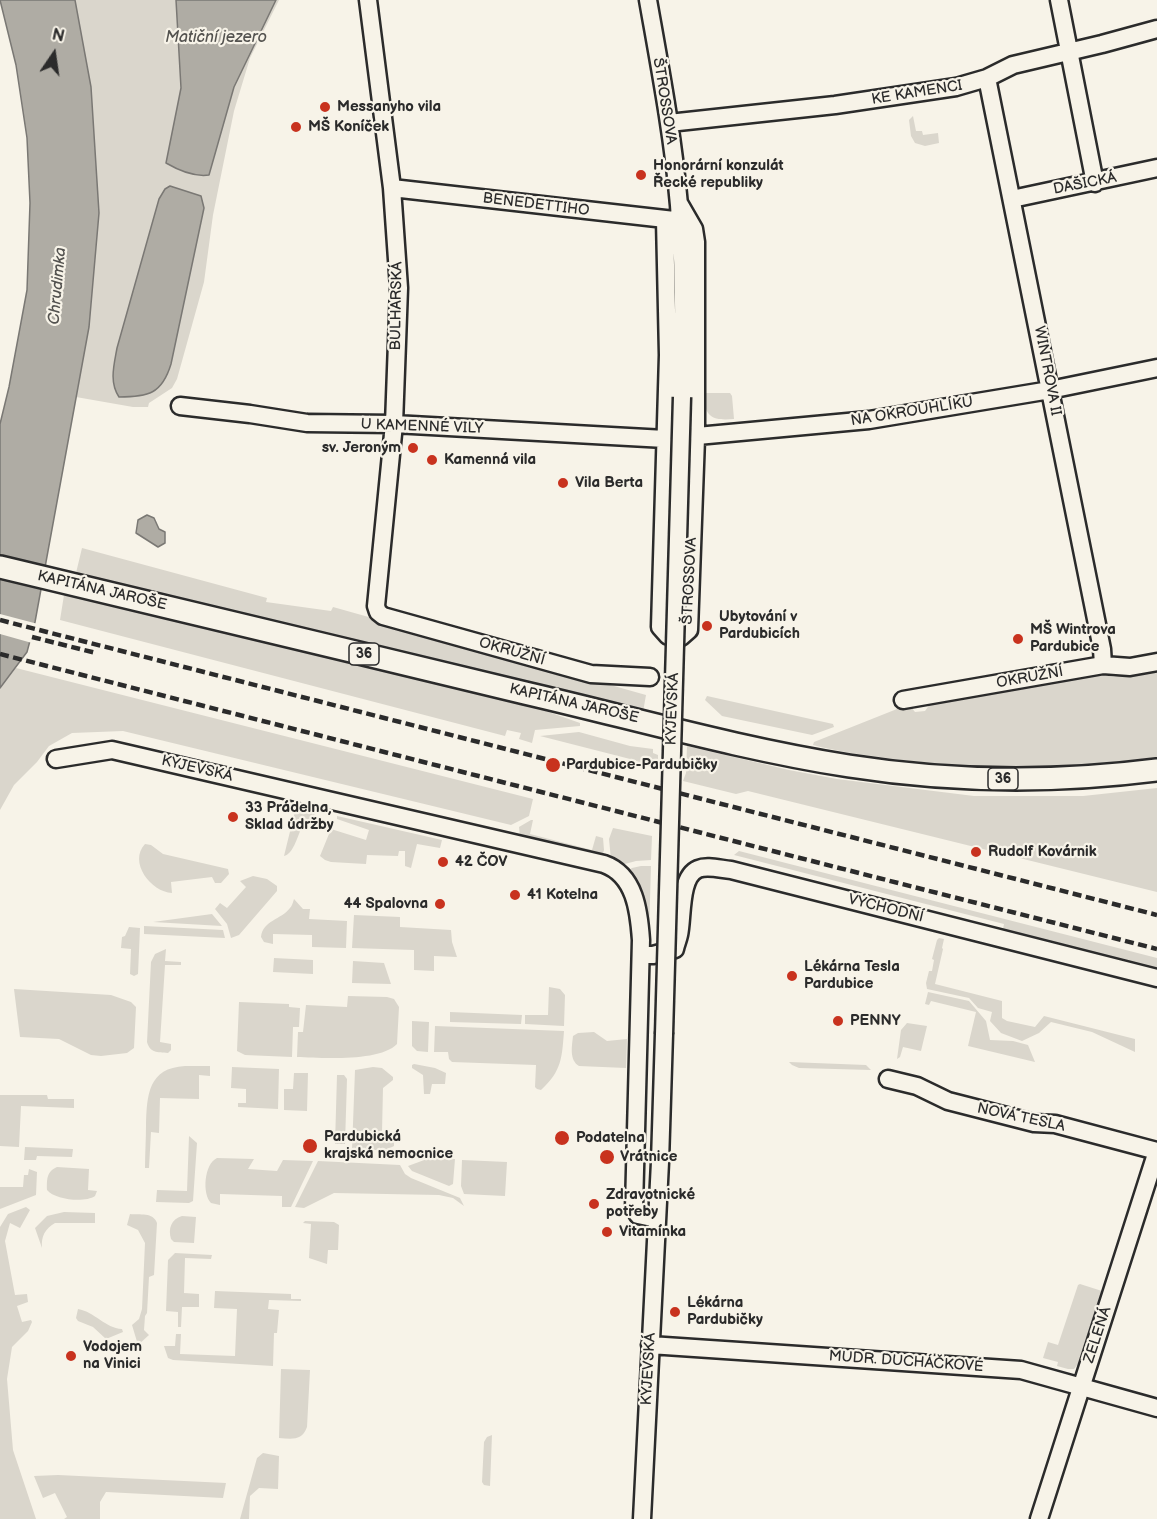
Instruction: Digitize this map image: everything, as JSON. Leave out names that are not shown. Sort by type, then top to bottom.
[{"type":"main road","name":"KAPITÁNA JAROŠE","points":[[0,567],[708,736],[833,763],[969,778],[1066,778],[1157,770]]},
{"type":"street","name":"BULHARSKÁ","points":[[368,0],[392,188],[399,279],[394,424],[376,606],[378,612]]},
{"type":"street","name":"ŠTROSSOVA","points":[[648,0],[669,123],[679,203],[694,229],[696,242],[696,438],[689,630],[681,637],[668,636],[660,627],[672,220],[679,203]]},
{"type":"street","points":[[1059,0],[1095,183]]},
{"type":"street","name":"KE KAMENCI","points":[[669,123],[903,96],[956,87],[987,78],[1013,65],[1157,29]]},
{"type":"street","name":"WINTROVA II","points":[[987,78],[1102,649],[1103,665]]},
{"type":"street","name":"DAŠICKÁ","points":[[1012,199],[1157,168]]},
{"type":"street","name":"BENEDETTIHO","points":[[392,188],[672,220]]},
{"type":"street","name":"ŠTROSSOVA","points":[[672,220],[681,240]]},
{"type":"street","name":"KYJEVSKÁ","points":[[642,1519],[660,1178],[682,398],[681,240]]},
{"type":"street","name":"NA OKROUHLÍKU","points":[[665,439],[696,438],[869,420],[1050,390],[1157,368]]},
{"type":"street","name":"U KAMENNÉ VILY","points":[[180,406],[307,423],[394,424],[665,439]]},
{"type":"street","name":"OKRUŽNÍ","points":[[378,612],[383,616],[591,674],[650,677]]},
{"type":"street","name":"OKRUŽNÍ","points":[[903,700],[1103,665],[1130,667],[1157,662]]},
{"type":"street","name":"KYJEVSKÁ","points":[[56,759],[112,750],[604,864],[617,870],[627,880],[634,899],[642,955]]},
{"type":"street","name":"VÝCHODNÍ","points":[[642,955],[653,955],[675,949],[680,935],[685,889],[690,876],[697,869],[714,867],[1157,978]]},
{"type":"street","points":[[642,955],[633,1202],[636,1212],[642,1217],[657,1219]]},
{"type":"street","name":"NOVÁ TESLA","points":[[888,1079],[917,1086],[948,1101],[1034,1123],[1055,1124],[1157,1151]]},
{"type":"street","name":"ZELENÁ","points":[[1039,1519],[1082,1385],[1150,1194],[1157,1151]]},
{"type":"street","points":[[634,1177],[660,1178]]},
{"type":"street","name":"MUDR. DUCHÁČKOVÉ","points":[[650,1345],[1009,1369],[1082,1385],[1157,1408]]},
{"type":"shaded area","points":[[75,0],[279,0],[250,58],[234,111],[213,215],[204,282],[177,379],[172,388],[149,403],[148,407],[133,407],[76,397],[89,327],[99,213],[91,87]]},
{"type":"shaded area","points":[[913,116],[916,131],[922,131],[923,135],[938,133],[939,143],[925,146],[915,143],[911,136],[909,120]]},
{"type":"shaded area","points":[[704,393],[730,393],[734,419],[720,419],[711,416],[704,401]]},
{"type":"shaded area","points":[[82,548],[267,598],[266,602],[331,611],[333,607],[646,695],[643,712],[76,573]]},
{"type":"shaded area","points":[[64,595],[520,702],[580,723],[580,726],[535,730],[532,743],[519,739],[521,733],[507,730],[505,736],[60,620]]},
{"type":"shaded area","points":[[16,668],[533,799],[529,816],[511,825],[123,731],[72,733],[49,746],[14,785],[0,810],[0,688]]},
{"type":"shaded area","points":[[1157,668],[1157,757],[1058,766],[959,765],[893,759],[813,745],[814,742],[902,707],[911,707],[915,712],[925,711],[933,700],[1099,674],[1114,677]]},
{"type":"shaded area","points":[[707,696],[833,724],[834,727],[812,735],[722,716],[705,700]]},
{"type":"shaded area","points":[[579,732],[630,746],[653,749],[653,753],[658,755],[658,767],[656,769],[634,760],[540,736]]},
{"type":"shaded area","points":[[687,746],[837,779],[974,796],[1083,796],[1157,788],[1157,892],[748,791],[736,794],[683,781],[686,773]]},
{"type":"shaded area","points":[[306,808],[316,811],[315,814],[303,826],[292,849],[284,856],[295,811]]},
{"type":"shaded area","points":[[337,816],[442,840],[440,848],[417,844],[411,868],[405,866],[405,851],[399,851],[398,856],[367,855],[366,864],[331,862],[320,856],[331,829],[366,840],[369,830],[337,819]]},
{"type":"shaded area","points":[[533,820],[530,834],[592,850],[596,836],[603,838],[602,857],[520,837],[519,827]]},
{"type":"shaded area","points":[[613,828],[652,836],[651,860],[621,865],[611,860],[609,839]]},
{"type":"shaded area","points":[[145,844],[151,845],[163,854],[228,869],[229,874],[221,883],[215,883],[212,877],[171,882],[172,893],[164,891],[144,875],[139,859],[140,851]]},
{"type":"shaded area","points":[[739,851],[1157,958],[1157,972],[1002,934],[1004,924],[734,855]]},
{"type":"shaded area","points":[[651,866],[649,934],[638,885],[629,870]]},
{"type":"shaded area","points":[[253,876],[267,879],[277,886],[277,891],[239,935],[231,938],[227,924],[215,909],[220,903],[227,908],[246,887],[240,881]]},
{"type":"shaded area","points":[[294,899],[303,909],[310,909],[309,919],[347,921],[346,948],[312,947],[312,935],[273,934],[273,944],[264,942],[261,937],[262,931],[286,912]]},
{"type":"shaded area","points":[[212,914],[222,926],[153,922]]},
{"type":"shaded area","points":[[354,915],[400,917],[400,927],[451,930],[457,957],[434,956],[434,971],[414,970],[414,950],[352,948]]},
{"type":"shaded area","points":[[144,926],[223,930],[225,938],[144,934]]},
{"type":"shaded area","points":[[129,927],[140,928],[138,974],[134,976],[130,974],[131,949],[121,948],[122,937],[125,936]]},
{"type":"shaded area","points":[[939,938],[944,939],[935,984],[1002,1001],[1002,1018],[1007,1021],[1035,1027],[1044,1016],[1135,1039],[1135,1052],[1092,1032],[1051,1022],[1039,1033],[1022,1041],[1001,1033],[990,1021],[992,1012],[978,1008],[969,998],[927,989],[926,983],[929,971],[932,971],[934,960],[932,959]]},
{"type":"shaded area","points":[[166,949],[165,961],[181,962],[181,965],[165,965],[160,1042],[171,1044],[171,1050],[168,1053],[152,1050],[147,1042],[151,962],[155,954]]},
{"type":"shaded area","points":[[274,958],[313,960],[313,974],[273,972]]},
{"type":"shaded area","points":[[353,961],[384,963],[391,984],[352,983]]},
{"type":"shaded area","points":[[549,987],[560,989],[565,995],[564,1026],[525,1024],[525,1015],[548,1015]]},
{"type":"shaded area","points":[[14,989],[111,995],[131,1002],[136,1007],[134,1048],[127,1053],[101,1056],[91,1055],[59,1039],[20,1037]]},
{"type":"shaded area","points":[[928,992],[969,1001],[986,1021],[990,1040],[1013,1041],[1028,1045],[1035,1062],[968,1046],[976,1012],[931,1001],[929,1005],[925,1004]]},
{"type":"shaded area","points":[[348,996],[394,999],[399,1007],[397,1044],[378,1054],[350,1058],[297,1057],[298,1032],[303,1032],[306,1005],[347,1007]]},
{"type":"shaded area","points":[[239,1002],[289,1004],[289,1007],[300,1008],[299,1027],[293,1027],[292,1057],[245,1055],[237,1051]]},
{"type":"shaded area","points":[[450,1012],[522,1015],[521,1024],[450,1022]]},
{"type":"shaded area","points":[[412,1021],[429,1022],[428,1052],[417,1051],[412,1046]]},
{"type":"shaded area","points":[[907,1023],[927,1026],[921,1051],[903,1047],[897,1059],[901,1030]]},
{"type":"shaded area","points":[[435,1026],[564,1031],[560,1063],[548,1083],[541,1090],[537,1089],[535,1087],[536,1065],[452,1062],[448,1052],[434,1052]]},
{"type":"shaded area","points":[[594,1032],[607,1041],[627,1039],[626,1068],[579,1066],[576,1063],[572,1052],[573,1036],[578,1033]]},
{"type":"shaded area","points":[[789,1062],[866,1065],[871,1070],[799,1068]]},
{"type":"shaded area","points":[[414,1064],[435,1068],[446,1073],[445,1084],[432,1084],[430,1094],[424,1094],[423,1075],[412,1068]]},
{"type":"shaded area","points":[[185,1066],[210,1066],[210,1076],[199,1075],[199,1099],[160,1098],[159,1133],[151,1132],[149,1168],[145,1168],[147,1103],[152,1085],[163,1072]]},
{"type":"shaded area","points":[[232,1067],[279,1069],[278,1109],[238,1107],[238,1103],[246,1103],[246,1089],[231,1088]]},
{"type":"shaded area","points":[[382,1068],[393,1077],[393,1080],[383,1088],[382,1132],[393,1138],[394,1146],[386,1150],[352,1150],[355,1070]]},
{"type":"shaded area","points":[[294,1073],[308,1073],[307,1111],[284,1110],[284,1089],[293,1089]]},
{"type":"shaded area","points":[[337,1075],[344,1075],[347,1079],[345,1144],[335,1144]]},
{"type":"shaded area","points":[[0,1095],[47,1095],[48,1099],[74,1099],[74,1108],[21,1106],[19,1147],[0,1146]]},
{"type":"shaded area","points":[[189,1136],[197,1143],[193,1201],[189,1203],[156,1202],[157,1190],[187,1191]]},
{"type":"shaded area","points":[[25,1147],[73,1149],[72,1157],[37,1156],[36,1160],[24,1160]]},
{"type":"shaded area","points":[[217,1158],[254,1159],[248,1169],[277,1171],[283,1160],[313,1161],[291,1207],[282,1207],[282,1196],[220,1194],[220,1205],[211,1203],[206,1193],[206,1179],[209,1166]]},
{"type":"shaded area","points":[[427,1159],[455,1159],[453,1184],[449,1186],[412,1171],[408,1166]]},
{"type":"shaded area","points":[[462,1160],[507,1162],[505,1196],[464,1194],[461,1186]]},
{"type":"shaded area","points":[[318,1161],[400,1165],[405,1174],[411,1178],[460,1198],[464,1206],[453,1198],[439,1195],[334,1193],[304,1208],[295,1207]]},
{"type":"shaded area","points":[[57,1167],[89,1169],[88,1190],[97,1191],[95,1196],[78,1200],[56,1196],[47,1190],[48,1177]]},
{"type":"shaded area","points":[[29,1169],[37,1172],[36,1195],[0,1209],[0,1187],[23,1187],[24,1175],[28,1175]]},
{"type":"shaded area","points":[[26,1207],[30,1210],[20,1228],[10,1223],[5,1241],[15,1295],[27,1294],[28,1302],[17,1306],[22,1322],[31,1320],[32,1322],[28,1331],[12,1347],[7,1379],[13,1450],[36,1519],[0,1519],[0,1227],[8,1214]]},
{"type":"shaded area","points":[[64,1212],[95,1213],[95,1223],[55,1223],[44,1233],[42,1248],[35,1228],[47,1216]]},
{"type":"shaded area","points":[[130,1214],[152,1217],[157,1223],[154,1275],[149,1277],[144,1330],[149,1335],[138,1345],[132,1325],[139,1319],[142,1309],[145,1243],[138,1230],[127,1225]]},
{"type":"shaded area","points":[[182,1216],[196,1217],[194,1243],[174,1242],[171,1239],[171,1225],[175,1219]]},
{"type":"shaded area","points":[[305,1221],[334,1222],[339,1225],[338,1250],[328,1250],[327,1264],[309,1258],[311,1224],[303,1223]]},
{"type":"shaded area","points":[[175,1253],[212,1255],[211,1259],[185,1258],[184,1293],[199,1294],[199,1307],[182,1307],[181,1327],[178,1327],[178,1312],[166,1311],[168,1260]]},
{"type":"shaded area","points":[[1080,1284],[1102,1291],[1078,1364],[1074,1369],[1068,1369],[1057,1366],[1058,1362],[1043,1358],[1048,1342],[1058,1345]]},
{"type":"shaded area","points":[[215,1291],[291,1294],[291,1299],[301,1299],[301,1301],[269,1300],[268,1309],[279,1310],[277,1333],[274,1333],[273,1366],[168,1358],[164,1346],[175,1346],[176,1334],[181,1334],[180,1354],[235,1356],[237,1309],[214,1308]]},
{"type":"shaded area","points":[[78,1309],[90,1313],[110,1326],[122,1329],[123,1332],[106,1339],[93,1327],[78,1321],[76,1318]]},
{"type":"shaded area","points":[[281,1369],[310,1370],[307,1427],[302,1435],[296,1438],[279,1438]]},
{"type":"shaded area","points":[[492,1435],[490,1486],[482,1482],[484,1442]]},
{"type":"shaded area","points":[[263,1453],[279,1456],[278,1489],[259,1488],[250,1496],[249,1519],[240,1519],[257,1458]]},
{"type":"shaded area","points":[[58,1475],[226,1483],[223,1498],[106,1492],[100,1502],[100,1519],[64,1519],[67,1517],[55,1493],[43,1498],[34,1476]]},
{"type":"water","name":"Chrudimka","points":[[0,0],[75,0],[91,87],[99,213],[89,327],[35,622],[27,652],[0,688],[0,424],[27,290],[30,203],[27,138],[16,65]]},
{"type":"water","name":"Matiční jezero","points":[[176,0],[276,0],[234,87],[209,175],[187,172],[166,163],[181,88]]},
{"type":"water","points":[[170,186],[201,196],[204,208],[171,364],[163,382],[152,392],[138,396],[119,397],[113,379],[117,348],[159,199],[165,189]]},
{"type":"water","points":[[147,515],[154,518],[159,529],[165,532],[165,543],[158,547],[136,533],[138,520]]},
{"type":"pier","points":[[0,614],[38,624],[32,643],[0,634]]},
{"type":"railway","points":[[0,620],[1157,915]]},
{"type":"railway","points":[[32,637],[96,653]]},
{"type":"railway","points":[[0,654],[1157,949]]},
{"type":"place","name":"Messanyho vila","points":[[325,107]]},
{"type":"place","name":"MŠ Koníček","points":[[296,127]]},
{"type":"place","name":"Honorární konzulát Řecké republiky","points":[[641,175]]},
{"type":"place","name":"sv. Jeroným","points":[[413,448]]},
{"type":"place","name":"Kamenná vila","points":[[432,460]]},
{"type":"place","name":"Vila Berta","points":[[563,483]]},
{"type":"place","name":"Ubytování v Pardubicích","points":[[707,626]]},
{"type":"place","name":"MŠ Wintrova Pardubice","points":[[1018,639]]},
{"type":"place","name":"Pardubice-Pardubičky","points":[[553,765]]},
{"type":"place","name":"33 Prádelna, Sklad údržby","points":[[233,817]]},
{"type":"place","name":"Rudolf Kovárnik","points":[[976,852]]},
{"type":"place","name":"42 ČOV","points":[[443,862]]},
{"type":"place","name":"41 Kotelna","points":[[515,895]]},
{"type":"place","name":"44 Spalovna","points":[[440,904]]},
{"type":"place","name":"Lékárna Tesla Pardubice","points":[[792,976]]},
{"type":"place","name":"PENNY","points":[[838,1021]]},
{"type":"place","name":"Podatelna","points":[[562,1138]]},
{"type":"place","name":"Pardubická krajská nemocnice","points":[[310,1146]]},
{"type":"place","name":"Vrátnice","points":[[607,1157]]},
{"type":"place","name":"Zdravotnické potřeby","points":[[594,1204]]},
{"type":"place","name":"Vitamínka","points":[[607,1232]]},
{"type":"place","name":"Lékárna Pardubičky","points":[[675,1312]]},
{"type":"place","name":"Vodojem na Vinici","points":[[71,1356]]}]
